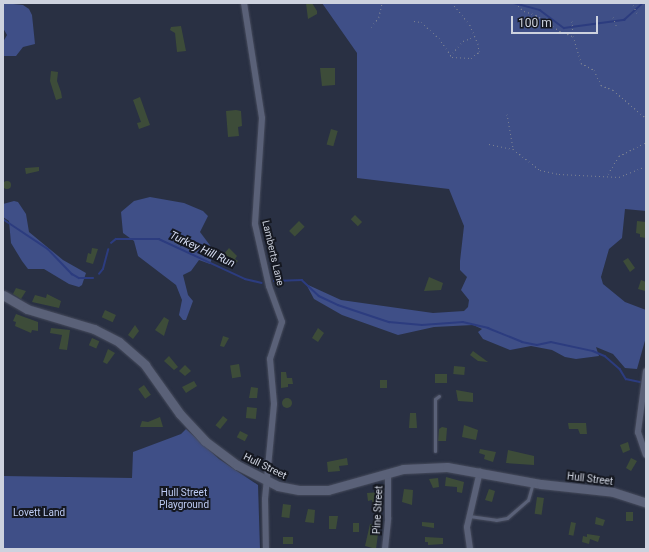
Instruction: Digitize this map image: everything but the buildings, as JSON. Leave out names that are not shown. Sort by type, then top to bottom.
[{"type":"main road","name":"Hull Street","points":[[3,295],[27,309],[94,329],[119,342],[145,365],[180,414],[200,436],[237,465],[267,481],[294,490],[322,490],[388,473],[431,467],[480,471],[534,482],[612,492],[646,503]]},
{"type":"street","name":"Lamberts Lane","points":[[244,3],[262,118],[255,224],[269,286],[282,322],[270,354],[274,404],[267,481],[266,549]]},
{"type":"street","points":[[646,371],[638,432],[646,455]]},
{"type":"street","points":[[470,549],[467,532],[469,516],[480,471]]},
{"type":"street","name":"Pine Street","points":[[385,549],[388,518],[388,473]]},
{"type":"lane","points":[[434,451],[435,399],[438,396]]},
{"type":"lane","points":[[469,516],[496,520],[507,518],[528,500],[534,482]]},
{"type":"path","points":[[371,27],[379,17],[382,3]]},
{"type":"path","points":[[414,21],[421,22],[439,38],[450,56],[463,59],[476,55],[479,52],[470,25],[452,3]]},
{"type":"path","points":[[515,3],[517,6],[573,36]]},
{"type":"path","points":[[633,5],[637,13]]},
{"type":"path","points":[[613,16],[616,25]]},
{"type":"path","points":[[572,21],[571,25],[573,36],[581,63],[594,70],[602,85],[613,90],[646,118]]},
{"type":"path","points":[[450,56],[463,41],[475,37]]},
{"type":"path","points":[[507,114],[513,150]]},
{"type":"path","points":[[608,175],[619,156],[646,142]]},
{"type":"path","points":[[489,144],[513,150],[530,164],[549,172],[577,176],[608,175],[619,177],[646,166]]},
{"type":"path","points":[[646,146],[646,158]]},
{"type":"green space","points":[[3,3],[23,5],[29,9],[32,15],[35,44],[23,47],[16,56],[3,56],[3,42],[7,35],[3,28]]},
{"type":"green space","points":[[322,3],[646,3],[646,211],[625,209],[622,238],[609,249],[601,277],[603,284],[625,302],[646,310],[646,337],[637,369],[625,368],[613,354],[596,347],[599,356],[576,359],[565,357],[552,350],[531,346],[510,350],[483,339],[478,332],[482,329],[473,325],[434,327],[398,335],[342,315],[314,299],[306,284],[341,300],[433,313],[464,311],[468,307],[469,300],[461,290],[467,277],[460,270],[464,226],[449,189],[357,178],[357,53]]},
{"type":"green space","points":[[150,197],[184,203],[203,211],[208,216],[200,232],[212,248],[212,258],[210,264],[199,260],[191,271],[183,275],[188,295],[193,301],[186,320],[183,320],[179,315],[182,300],[176,285],[138,256],[134,241],[123,233],[121,212],[134,201]]},
{"type":"green space","points":[[14,201],[18,202],[26,214],[29,232],[63,260],[86,273],[82,285],[79,287],[69,284],[44,269],[28,269],[11,243],[9,221],[3,217],[3,204]]},
{"type":"green space","points":[[186,429],[219,459],[258,485],[260,549],[3,549],[3,476],[132,478],[133,452],[181,434]]},
{"type":"waterway","points":[[514,3],[540,10],[564,28],[624,20],[643,3]]},
{"type":"waterway","name":"Turkey Hill Run","points":[[3,219],[48,249],[72,274],[79,278],[93,278]]},
{"type":"waterway","name":"Turkey Hill Run","points":[[111,243],[116,239],[159,239],[245,279],[262,283]]},
{"type":"waterway","name":"Turkey Hill Run","points":[[99,274],[103,269],[108,250]]},
{"type":"waterway","name":"Turkey Hill Run","points":[[274,281],[302,280],[319,296],[338,305],[389,322],[422,325],[463,322],[488,328],[522,342],[537,345],[551,342],[593,351],[605,356],[620,369],[626,379],[640,382]]},
{"type":"park label","name":"Hull Street Playground","points":[[184,498]]},
{"type":"park label","name":"Lovett Land","points":[[39,513]]}]
